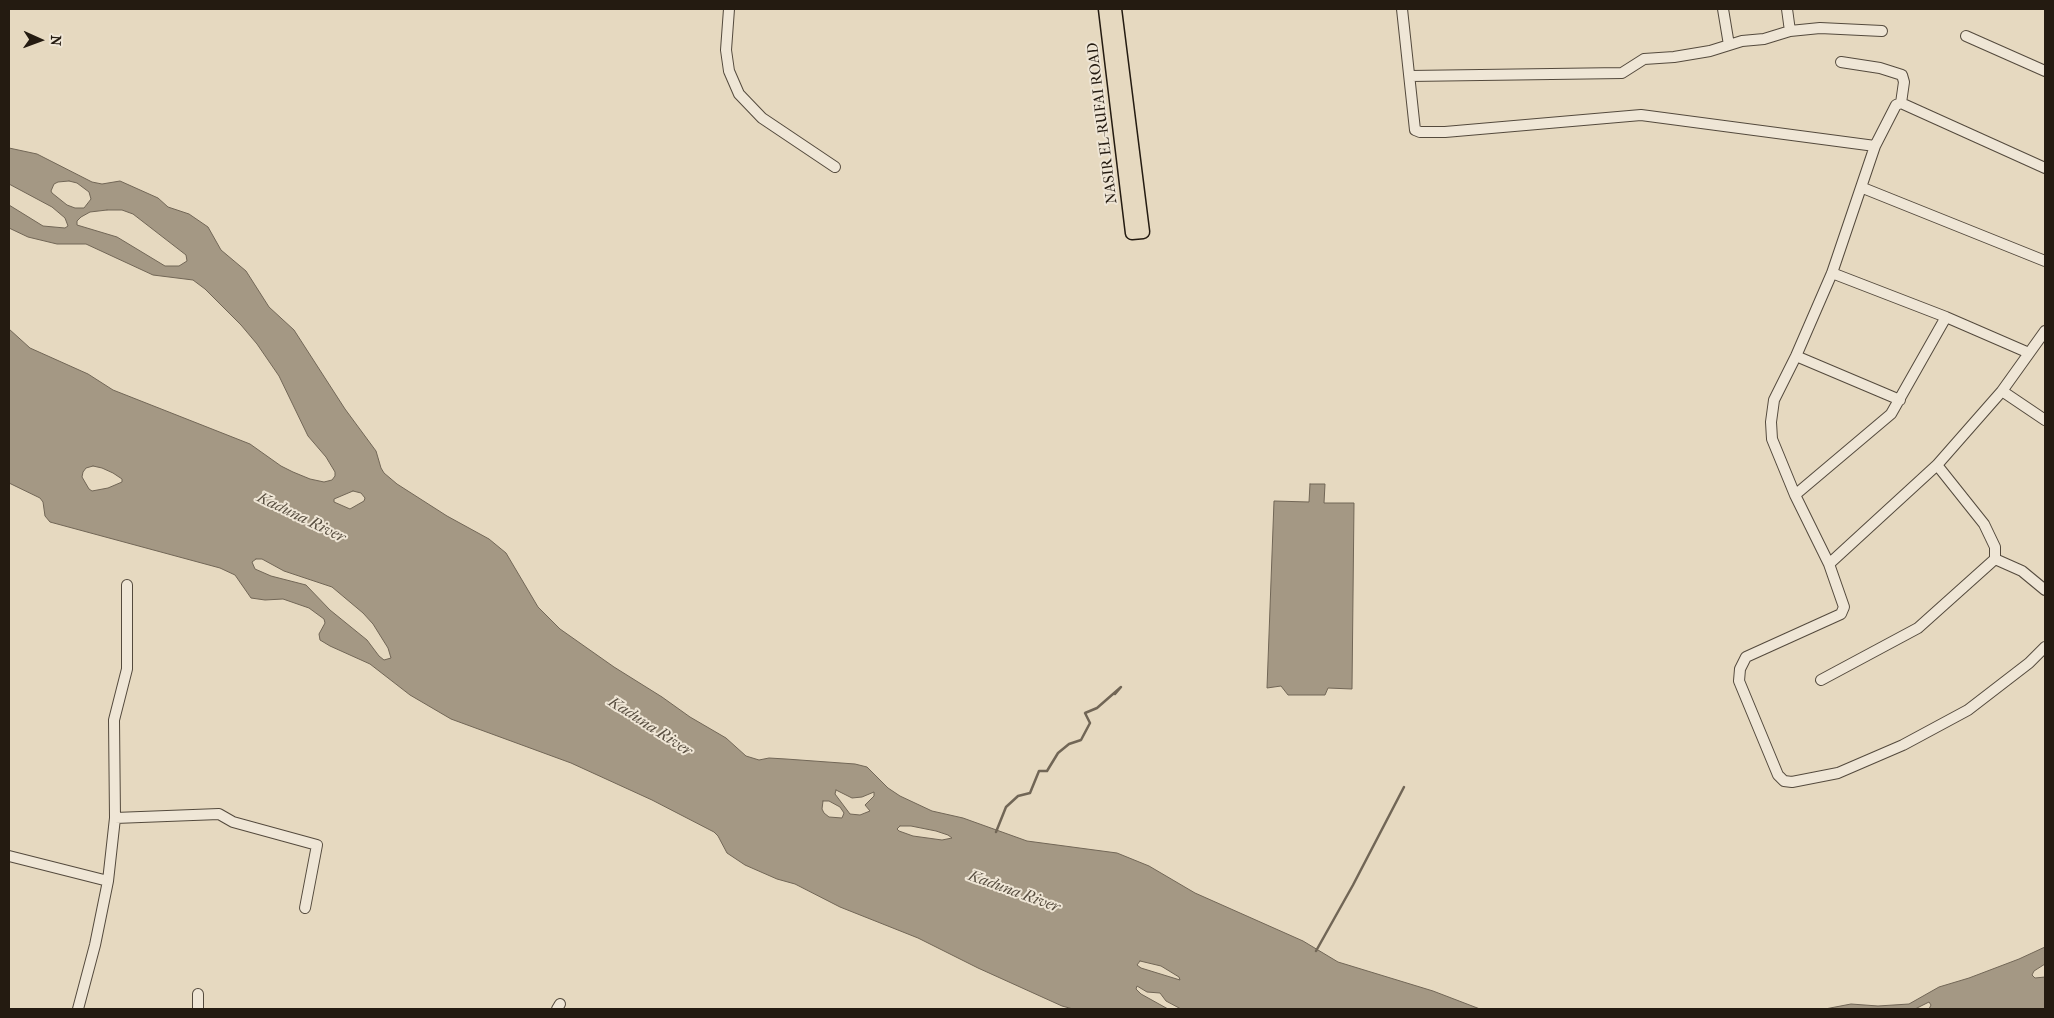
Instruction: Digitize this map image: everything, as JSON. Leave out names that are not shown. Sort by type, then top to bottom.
[{"type":"main road","name":"NASIR EL-RUFAI ROAD","points":[[1105,9],[1120,94]]},
{"type":"main road","points":[[1115,9],[1120,94],[1143,232],[1132,233]]},
{"type":"street","points":[[729,9],[726,50],[730,71],[739,94],[762,118],[835,167]]},
{"type":"street","points":[[1402,9],[1415,130],[1420,132],[1444,132],[1641,115],[1875,146]]},
{"type":"street","points":[[1722,9],[1729,45]]},
{"type":"street","points":[[1786,9],[1790,32]]},
{"type":"street","points":[[1410,76],[1622,73],[1644,59],[1683,56],[1710,51],[1742,41],[1764,39],[1790,32],[1820,28],[1882,31]]},
{"type":"street","points":[[1966,36],[2045,71]]},
{"type":"street","points":[[1841,62],[1880,68],[1902,75],[1904,82],[1901,103]]},
{"type":"street","points":[[1901,103],[1896,105],[1875,146],[1832,273],[1796,356],[1774,400],[1771,422],[1772,439],[1795,495],[1829,564],[1844,607],[1841,614],[1746,657],[1740,669],[1739,682],[1778,775],[1784,781],[1792,782],[1838,773],[1903,744],[1968,710],[2029,663],[2045,647]]},
{"type":"street","points":[[1901,103],[2045,168]]},
{"type":"street","points":[[1862,188],[2045,261]]},
{"type":"street","points":[[1832,273],[2029,353]]},
{"type":"street","points":[[1795,495],[1891,414],[1946,318]]},
{"type":"street","points":[[1829,564],[1937,466],[2002,391],[2045,331]]},
{"type":"street","points":[[1796,356],[1900,400]]},
{"type":"street","points":[[2002,391],[2045,420]]},
{"type":"street","points":[[1821,680],[1918,628],[1995,559],[1995,547],[1984,524],[1937,466]]},
{"type":"street","points":[[1995,559],[2022,572],[2045,590]]},
{"type":"street","points":[[78,1009],[96,945],[108,881],[115,818],[114,720],[127,669],[127,585]]},
{"type":"street","points":[[115,818],[219,814],[233,822],[317,844],[306,908]]},
{"type":"street","points":[[9,856],[108,881]]},
{"type":"street","points":[[198,994],[198,1009]]},
{"type":"water","name":"Kaduna River","points":[[9,148],[37,154],[92,182],[102,184],[120,181],[158,198],[168,207],[189,214],[208,227],[221,250],[246,271],[269,307],[294,330],[345,409],[376,451],[384,473],[397,484],[447,516],[489,539],[506,553],[538,607],[560,629],[690,717],[726,738],[746,756],[759,760],[769,758],[786,759],[855,764],[867,767],[888,788],[900,796],[932,811],[963,818],[1027,841],[1117,853],[1149,866],[1195,893],[1303,941],[1338,962],[1433,991],[1480,1009],[1181,1009],[1166,1001],[1160,993],[1147,992],[1137,986],[1136,989],[1141,994],[1168,1009],[1073,1009],[1062,1006],[978,968],[918,938],[840,907],[795,884],[777,879],[745,865],[727,853],[714,832],[652,800],[571,763],[451,719],[410,695],[370,664],[320,640],[319,634],[325,623],[324,619],[309,608],[283,599],[265,600],[251,598],[235,575],[220,568],[50,522],[45,516],[43,502],[40,498],[9,483],[9,329],[30,348],[88,374],[113,390],[250,444],[281,466],[293,472],[324,482],[332,480],[335,472],[326,457],[308,436],[279,376],[257,344],[205,289],[193,280],[153,275],[86,244],[57,244],[28,237],[9,228],[9,205],[43,226],[65,228],[68,226],[65,218],[52,207],[9,184]],"holes":[[[69,181],[77,183],[89,192],[91,199],[84,208],[75,208],[67,205],[52,193],[54,184]],[[107,210],[122,210],[133,214],[186,255],[187,261],[179,266],[165,266],[117,237],[77,225],[77,221],[90,212]],[[93,466],[102,468],[122,479],[122,482],[108,488],[92,491],[82,477],[86,468]],[[353,491],[361,493],[365,498],[364,501],[350,509],[334,502],[334,499]],[[256,559],[262,559],[284,571],[332,587],[373,624],[388,648],[391,658],[384,660],[379,656],[367,640],[330,610],[306,585],[271,576],[255,569],[252,562]],[[836,790],[852,798],[862,797],[874,792],[874,796],[865,805],[870,811],[860,815],[850,814],[835,794]],[[823,801],[829,801],[840,807],[844,813],[842,818],[829,817],[822,809]],[[900,826],[911,826],[936,831],[952,838],[942,840],[913,836],[897,829]],[[1140,961],[1161,966],[1179,977],[1180,980],[1141,968],[1137,965]]]},
{"type":"water","points":[[1310,484],[1325,484],[1324,503],[1354,503],[1352,689],[1328,688],[1325,695],[1288,695],[1281,686],[1267,688],[1274,501],[1309,502]]},
{"type":"water","points":[[2045,947],[2045,964],[2034,971],[2032,975],[2035,978],[2045,977],[2045,1009],[1929,1009],[1931,1005],[1929,1002],[1915,1009],[1825,1009],[1851,1004],[1878,1006],[1909,1004],[1939,987],[1969,978]]},
{"type":"waterway","points":[[996,832],[1006,807],[1018,796],[1030,793],[1039,771],[1047,771],[1058,753],[1069,744],[1081,740],[1090,723],[1085,713],[1097,708],[1121,687],[1115,694]]},
{"type":"waterway","points":[[1316,951],[1404,787]]}]
